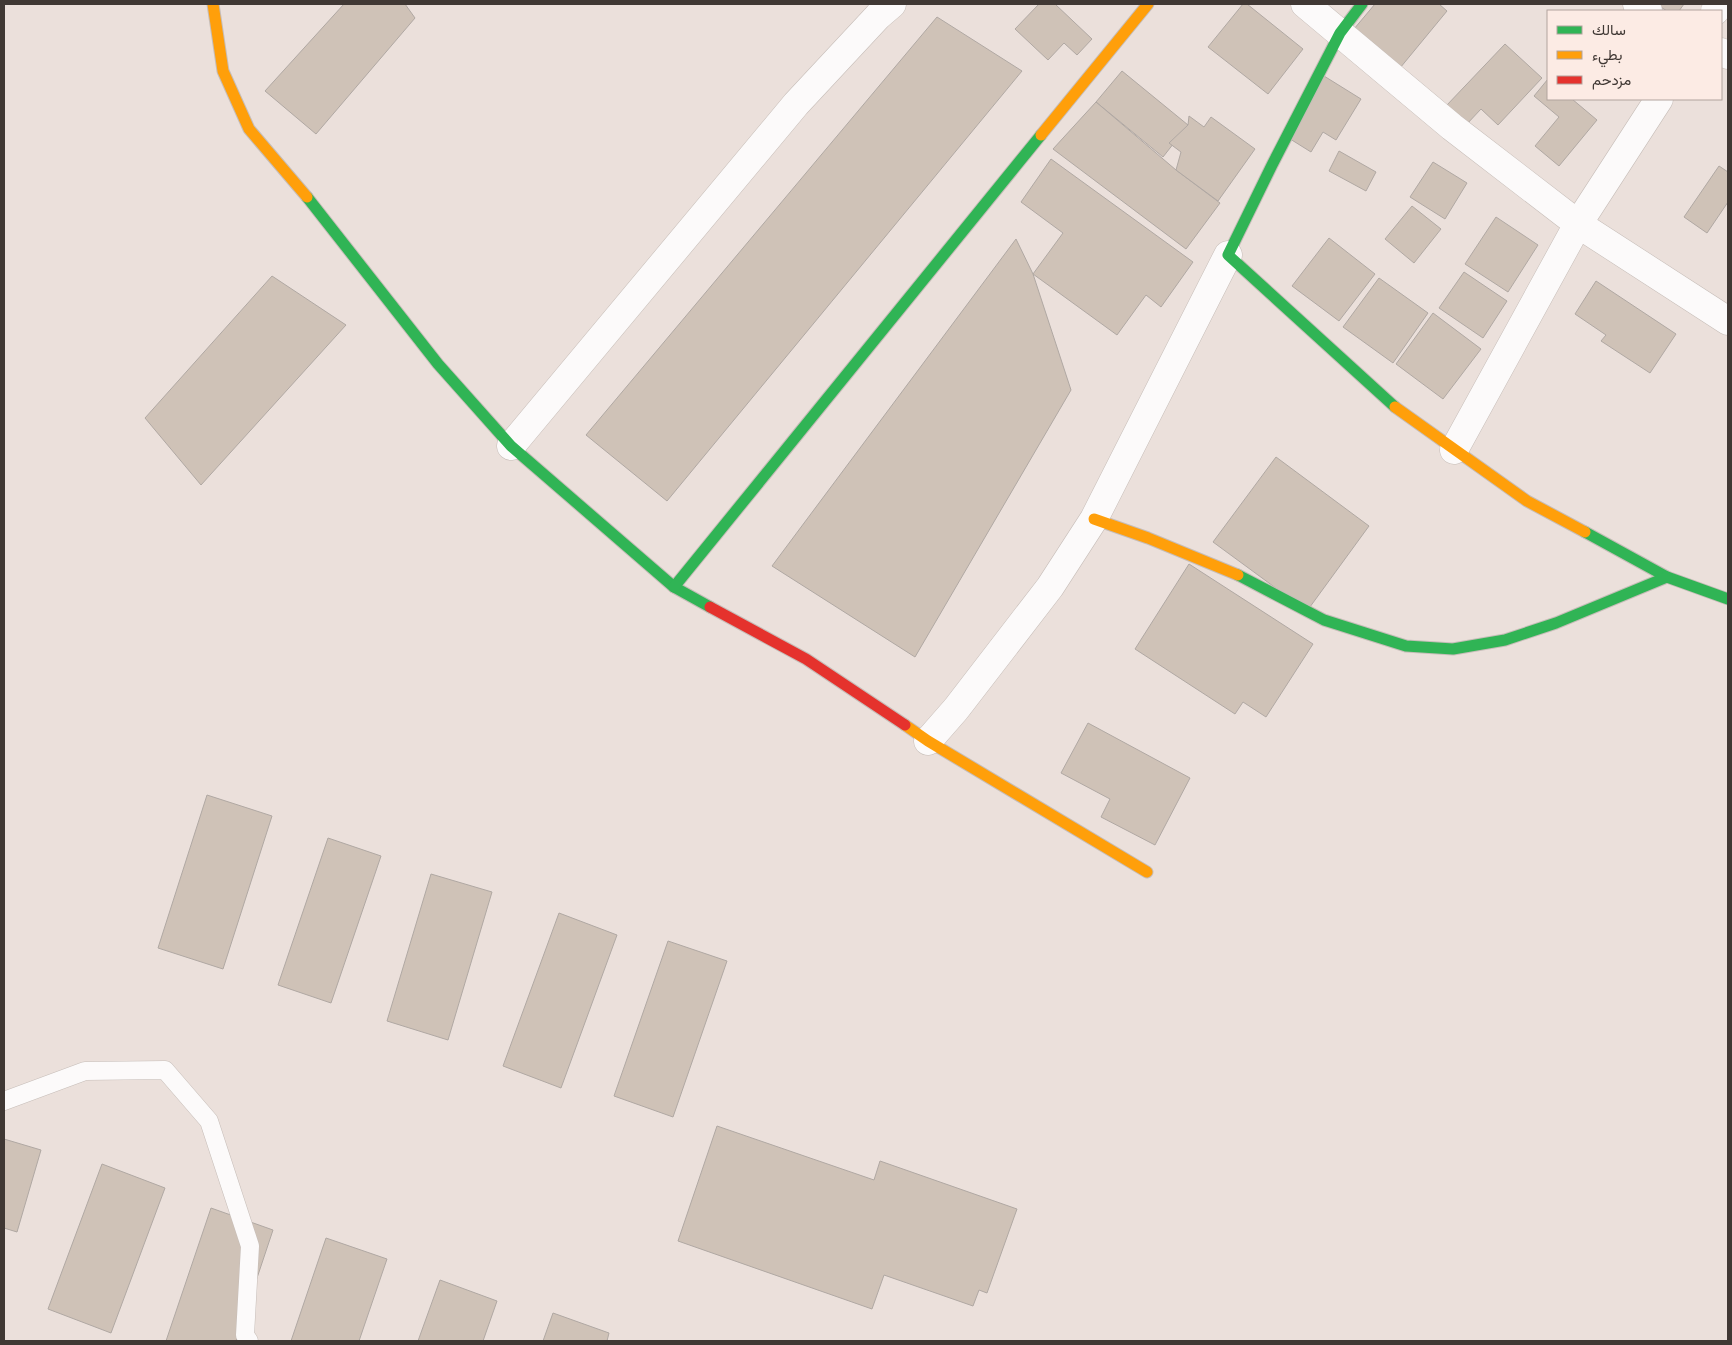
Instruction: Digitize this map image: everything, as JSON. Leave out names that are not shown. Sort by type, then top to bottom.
[{"type":"street","points":[[213,4],[223,71],[249,128],[315,206],[438,364],[511,446],[674,587],[806,659],[928,741],[1147,872]]},
{"type":"street","points":[[511,446],[796,104],[878,16],[892,4]]},
{"type":"street","points":[[674,587],[1148,4]]},
{"type":"street","points":[[1305,4],[1452,127],[1578,224],[1728,321]]},
{"type":"street","points":[[928,741],[956,709],[1050,587],[1094,519],[1340,33],[1362,4]]},
{"type":"street","points":[[1454,450],[1578,224],[1658,100]]},
{"type":"street","points":[[1228,255],[1401,412],[1527,501],[1667,577],[1728,600]]},
{"type":"street","points":[[1094,519],[1148,538],[1248,579],[1324,620],[1406,646],[1453,649],[1506,640],[1556,623],[1667,577]]},
{"type":"lane","points":[[4,1101],[85,1071],[166,1070],[209,1121],[250,1246],[246,1335],[249,1341]]},
{"type":"building","points":[[344,4],[405,4],[415,18],[316,134],[265,91]]},
{"type":"building","points":[[1039,4],[1055,4],[1092,39],[1077,55],[1064,43],[1048,60],[1015,29]]},
{"type":"building","points":[[1243,4],[1247,4],[1303,49],[1268,94],[1208,47]]},
{"type":"building","points":[[1375,4],[1439,4],[1447,11],[1400,68],[1354,29]]},
{"type":"building","points":[[1656,4],[1684,4],[1680,10],[1665,10]]},
{"type":"building","points":[[937,17],[1022,71],[667,501],[586,435]]},
{"type":"building","points":[[1505,44],[1542,78],[1498,125],[1481,109],[1466,125],[1446,106]]},
{"type":"building","points":[[1122,71],[1188,125],[1163,157],[1096,102]]},
{"type":"building","points":[[1324,76],[1361,99],[1336,140],[1323,132],[1311,152],[1287,137]]},
{"type":"building","points":[[1547,80],[1547,100],[1573,100],[1597,120],[1559,166],[1535,146],[1559,117],[1534,96]]},
{"type":"building","points":[[1096,102],[1176,170],[1220,203],[1186,249],[1053,149]]},
{"type":"building","points":[[1189,116],[1204,127],[1211,117],[1255,149],[1218,201],[1176,170],[1181,152],[1169,143],[1188,125]]},
{"type":"building","points":[[1339,151],[1376,172],[1366,191],[1329,171]]},
{"type":"building","points":[[1051,159],[1193,262],[1161,307],[1146,295],[1117,335],[1033,274],[1063,233],[1021,202]]},
{"type":"building","points":[[1433,162],[1467,183],[1445,219],[1410,197]]},
{"type":"building","points":[[1719,166],[1728,172],[1728,202],[1707,233],[1684,217]]},
{"type":"building","points":[[1412,206],[1441,229],[1414,263],[1385,239]]},
{"type":"building","points":[[1496,217],[1538,245],[1508,292],[1465,264]]},
{"type":"building","points":[[1329,238],[1375,274],[1339,321],[1292,286]]},
{"type":"building","points":[[1016,239],[1033,274],[1071,390],[915,657],[772,566]]},
{"type":"building","points":[[1464,272],[1507,301],[1483,338],[1439,308]]},
{"type":"building","points":[[272,276],[346,325],[201,485],[145,418]]},
{"type":"building","points":[[1379,278],[1428,313],[1393,363],[1343,327]]},
{"type":"building","points":[[1596,281],[1676,334],[1650,373],[1601,341],[1606,335],[1575,314]]},
{"type":"building","points":[[1433,313],[1481,349],[1443,399],[1396,364]]},
{"type":"building","points":[[1276,457],[1369,526],[1307,611],[1213,542]]},
{"type":"building","points":[[1189,564],[1313,644],[1266,717],[1243,702],[1235,714],[1135,649]]},
{"type":"building","points":[[1088,723],[1190,778],[1155,845],[1101,817],[1110,799],[1061,773]]},
{"type":"building","points":[[207,795],[272,816],[223,969],[158,948]]},
{"type":"building","points":[[328,838],[381,856],[331,1003],[278,985]]},
{"type":"building","points":[[431,874],[492,892],[448,1040],[387,1021]]},
{"type":"building","points":[[559,913],[617,935],[561,1088],[503,1066]]},
{"type":"building","points":[[668,941],[727,961],[673,1117],[614,1096]]},
{"type":"building","points":[[717,1126],[874,1180],[880,1161],[1017,1209],[987,1293],[979,1290],[973,1306],[884,1275],[872,1309],[678,1241]]},
{"type":"building","points":[[4,1139],[41,1150],[17,1232],[4,1228]]},
{"type":"building","points":[[102,1164],[165,1188],[111,1333],[48,1309]]},
{"type":"building","points":[[211,1208],[273,1230],[236,1341],[166,1341]]},
{"type":"building","points":[[326,1238],[387,1259],[359,1341],[291,1341]]},
{"type":"building","points":[[440,1280],[497,1301],[483,1341],[418,1341]]},
{"type":"building","points":[[553,1313],[609,1333],[607,1341],[543,1341]]},
{"type":"traffic: fast","points":[[1362,4],[1340,33],[1228,255],[1395,407]]},
{"type":"traffic: fast","points":[[674,587],[1041,135]]},
{"type":"traffic: fast","points":[[307,197],[438,364],[511,446],[674,587],[710,607]]},
{"type":"traffic: fast","points":[[1585,532],[1667,577],[1728,599]]},
{"type":"traffic: fast","points":[[1238,575],[1324,620],[1406,646],[1453,649],[1505,640],[1556,623],[1667,577]]},
{"type":"traffic: slow","points":[[213,4],[223,71],[249,129],[307,197]]},
{"type":"traffic: slow","points":[[1041,135],[1148,4]]},
{"type":"traffic: slow","points":[[1395,407],[1527,501],[1585,532]]},
{"type":"traffic: slow","points":[[1094,519],[1148,538],[1238,575]]},
{"type":"traffic: slow","points":[[905,725],[928,741],[1147,872]]},
{"type":"traffic: jam","points":[[710,607],[806,659],[905,725]]}]
